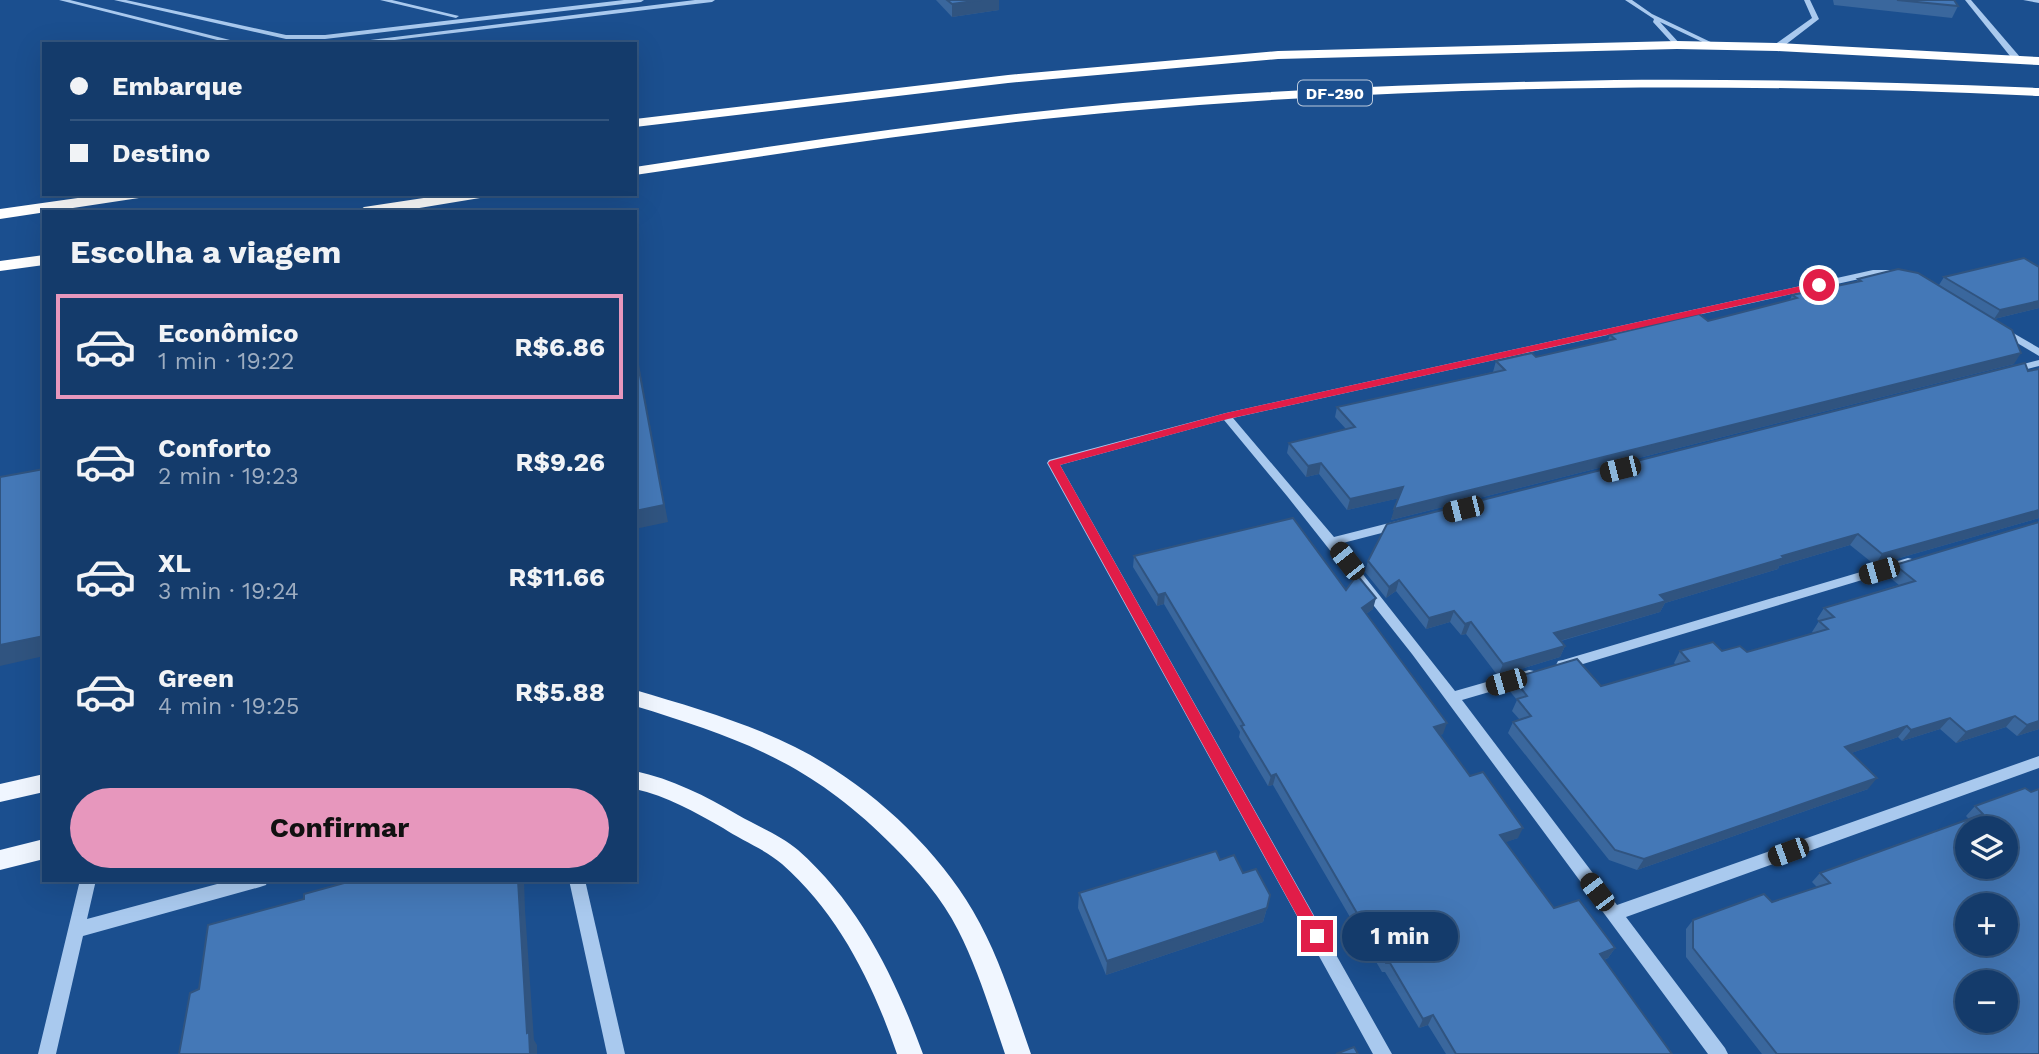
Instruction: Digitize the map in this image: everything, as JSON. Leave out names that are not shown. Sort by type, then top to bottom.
[{"type":"highway","name":"DF-290","points":[[637,123],[1008,79],[1278,55],[1677,45],[1777,47],[2039,61]]},
{"type":"highway","name":"DF-290","points":[[637,171],[1090,110],[1297,95],[1520,84],[1711,83],[1907,86],[2039,92]]},
{"type":"highway","points":[[0,214],[125,196]]},
{"type":"highway","points":[[377,210],[468,196]]},
{"type":"highway","points":[[0,266],[42,260]]},
{"type":"main road","points":[[637,699],[713,721],[792,754],[852,796],[915,852],[965,919],[992,982],[1018,1054]]},
{"type":"main road","points":[[637,780],[654,784],[702,806],[747,829],[789,856],[830,900],[865,950],[891,1001],[910,1054]]},
{"type":"main road","points":[[0,793],[42,783]]},
{"type":"main road","points":[[0,860],[42,850]]},
{"type":"street","points":[[62,0],[235,42]]},
{"type":"street","points":[[117,0],[286,37],[325,37],[641,0]]},
{"type":"street","points":[[154,0],[289,30],[342,29],[587,0]]},
{"type":"street","points":[[383,0],[456,16]]},
{"type":"street","points":[[357,42],[667,3],[712,0]]},
{"type":"street","points":[[1628,0],[1650,15],[1715,46]]},
{"type":"street","points":[[1777,47],[1816,19],[1807,0]]},
{"type":"street","points":[[1968,0],[2017,59]]},
{"type":"street","points":[[2026,0],[2039,1]]},
{"type":"street","points":[[1650,15],[1677,45]]},
{"type":"street","points":[[1383,1054],[1053,463],[1226,416],[1873,273],[1901,272],[1912,276]]},
{"type":"street","points":[[1993,324],[2039,353]]},
{"type":"street","points":[[1999,373],[2039,363]]},
{"type":"street","points":[[1226,416],[1332,542],[1453,697],[1718,1054]]},
{"type":"street","points":[[1332,542],[1412,522]]},
{"type":"street","points":[[1453,697],[1919,559]]},
{"type":"street","points":[[1612,914],[2039,762]]},
{"type":"street","points":[[47,1054],[88,882]]},
{"type":"street","points":[[76,930],[253,882]]},
{"type":"street","points":[[577,882],[616,1054]]},
{"type":"building","points":[[947,0],[981,0],[952,4]]},
{"type":"building","points":[[1897,0],[1954,0],[1958,6]]},
{"type":"building","points":[[2024,258],[2039,267],[2039,301],[2000,310],[1944,277]]},
{"type":"building","points":[[1898,269],[1918,273],[2012,330],[2021,353],[1394,509],[1403,487],[1350,499],[1321,463],[1308,466],[1289,443],[1355,427],[1337,407],[1505,370],[1496,361],[1532,353],[1536,357],[1615,339],[1610,335],[1699,314],[1708,321],[1797,298],[1792,295],[1861,281],[1858,279]]},
{"type":"building","points":[[637,359],[664,505],[637,511]]},
{"type":"building","points":[[2025,363],[2028,371],[2039,369],[2039,510],[1882,554],[1858,534],[1660,595],[1666,601],[1554,633],[1565,646],[1503,664],[1471,622],[1465,624],[1454,611],[1429,618],[1399,580],[1389,587],[1368,561],[1387,524]]},
{"type":"building","points":[[42,469],[42,636],[0,645],[0,477]]},
{"type":"building","points":[[1293,518],[1346,590],[1357,575],[1376,598],[1362,608],[1447,723],[1434,727],[1470,776],[1483,772],[1523,828],[1500,835],[1554,908],[1579,900],[1615,948],[1600,954],[1672,1054],[1456,1054],[1433,1015],[1423,1019],[1390,963],[1386,963],[1276,774],[1271,776],[1241,726],[1244,725],[1165,593],[1158,595],[1134,556]]},
{"type":"building","points":[[2039,522],[2039,721],[2027,725],[2015,716],[1966,732],[1950,718],[1911,730],[1907,726],[1845,747],[1877,778],[1644,859],[1615,850],[1513,722],[1531,716],[1517,699],[1527,696],[1513,678],[1577,659],[1601,686],[1689,661],[1680,651],[1713,642],[1722,651],[1740,646],[1747,652],[1828,629],[1819,621],[1834,617],[1824,608],[1915,581],[1895,565]]},
{"type":"building","points":[[2025,788],[2031,792],[2039,789],[2039,1054],[1777,1054],[1693,948],[1693,920],[1764,894],[1772,902],[1830,883],[1820,873],[1955,824],[1955,879],[2018,879],[2018,816],[1977,816],[1983,814],[1975,806]]},
{"type":"building","points":[[1216,851],[1220,860],[1234,855],[1243,873],[1256,869],[1270,895],[1267,908],[1107,961],[1079,893]]},
{"type":"building","points":[[348,882],[518,882],[530,1054],[179,1054],[190,993],[199,989],[208,925],[304,899],[304,894]]},
{"type":"building","points":[[1354,1047],[1358,1054],[1336,1054]]},
{"type":"route","points":[[1317,936],[1053,463],[1226,416],[1819,285]]}]
